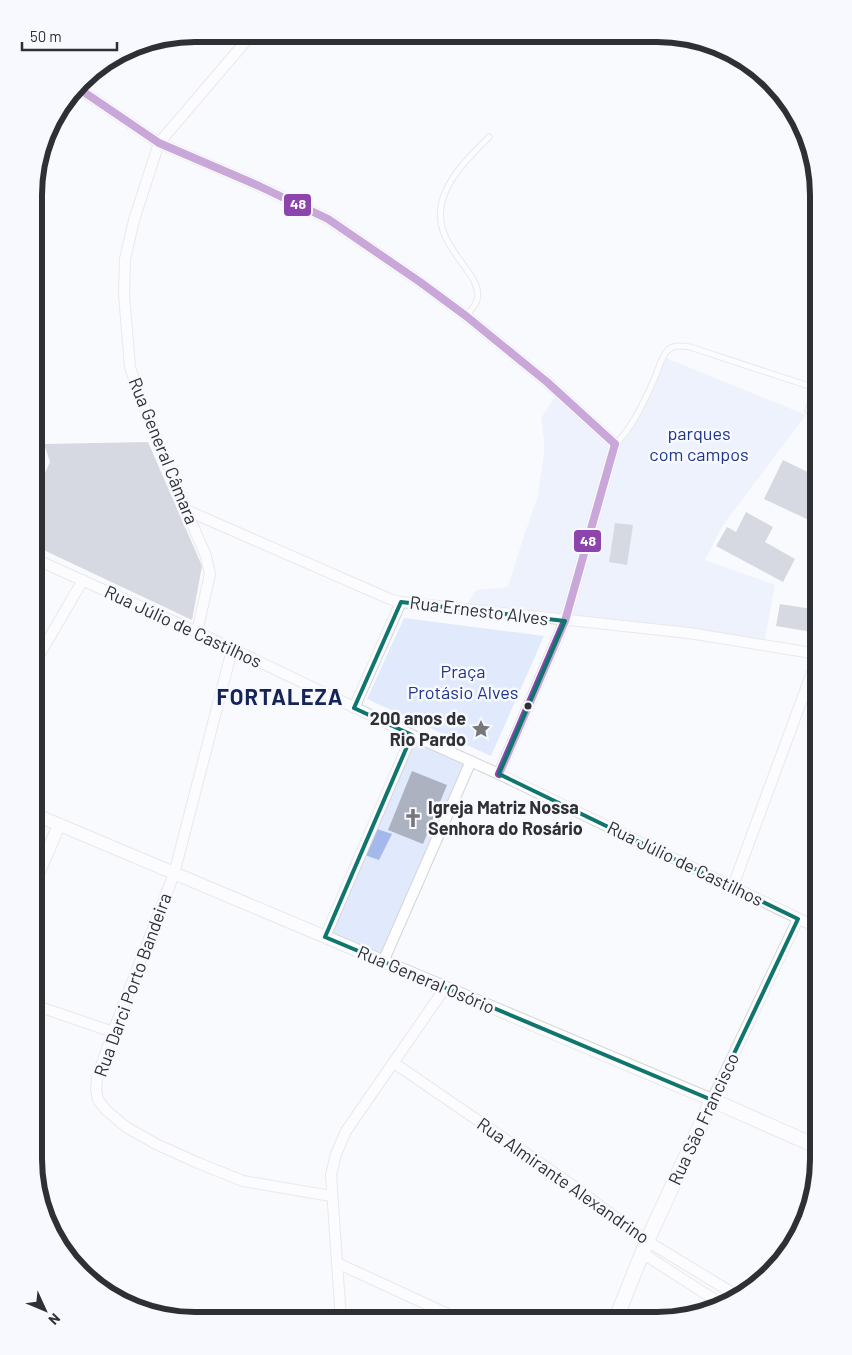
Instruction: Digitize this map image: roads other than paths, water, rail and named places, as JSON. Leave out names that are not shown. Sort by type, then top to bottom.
[{"type":"main road","name":"Rua General Osório","points":[[712,1100],[809,1143]]},
{"type":"main road","name":"Rua São Francisco","points":[[619,1312],[644,1247],[712,1100]]},
{"type":"street","name":"Rua General Câmara","points":[[197,632],[210,574],[206,556],[138,394],[130,367],[124,295],[125,259],[134,220],[159,144],[244,43]]},
{"type":"street","points":[[84,92],[159,144],[259,186],[328,219],[466,316],[547,382],[615,444],[565,621],[499,774]]},
{"type":"street","name":"Rua Ernesto Alves","points":[[186,510],[392,600],[565,621],[689,633],[810,654]]},
{"type":"street","name":"Rua Júlio de Castilhos","points":[[43,562],[197,632],[354,708],[499,774],[809,924]]},
{"type":"street","points":[[43,649],[83,580]]},
{"type":"street","points":[[354,708],[401,602]]},
{"type":"street","name":"Rua Darci Porto Bandeira","points":[[232,650],[174,874],[113,1032],[97,1077],[96,1090],[98,1100],[106,1110],[126,1127],[156,1144],[243,1181],[331,1196]]},
{"type":"street","points":[[733,886],[810,678]]},
{"type":"street","points":[[325,936],[412,735]]},
{"type":"street","points":[[382,962],[471,761]]},
{"type":"street","name":"Rua General Osório","points":[[43,818],[712,1100]]},
{"type":"street","points":[[43,862],[59,825]]},
{"type":"street","name":"Rua São Francisco","points":[[712,1100],[798,919]]},
{"type":"street","points":[[341,1312],[331,1196],[331,1175],[334,1160],[346,1131],[445,988]]},
{"type":"street","points":[[43,1008],[113,1032]]},
{"type":"street","name":"Rua Almirante Alexandrino","points":[[394,1063],[575,1187],[644,1247],[717,1300]]},
{"type":"street","name":"Rua Almirante Alexandrino","points":[[644,1247],[732,1293]]},
{"type":"street","points":[[337,1262],[444,1312]]},
{"type":"lane","points":[[466,316],[475,306],[478,298],[477,289],[472,277],[446,240],[441,224],[440,210],[451,180],[464,163],[489,137]]},
{"type":"lane","points":[[615,444],[624,436],[653,382],[664,356],[670,349],[679,345],[810,386]]},
{"type":"water","points":[[374,828],[392,834],[379,860],[362,854]]},
{"type":"place","name":"200 anos de Rio Pardo","points":[[481,729]]},
{"type":"place","name":"Igreja Matriz Nossa Senhora do Rosário","points":[[413,818]]},
{"type":"district","name":"FORTALEZA","points":[[280,697]]},
{"type":"park label","name":"parques com campos","points":[[699,444]]},
{"type":"park label","name":"Praça Protásio Alves","points":[[463,682]]}]
